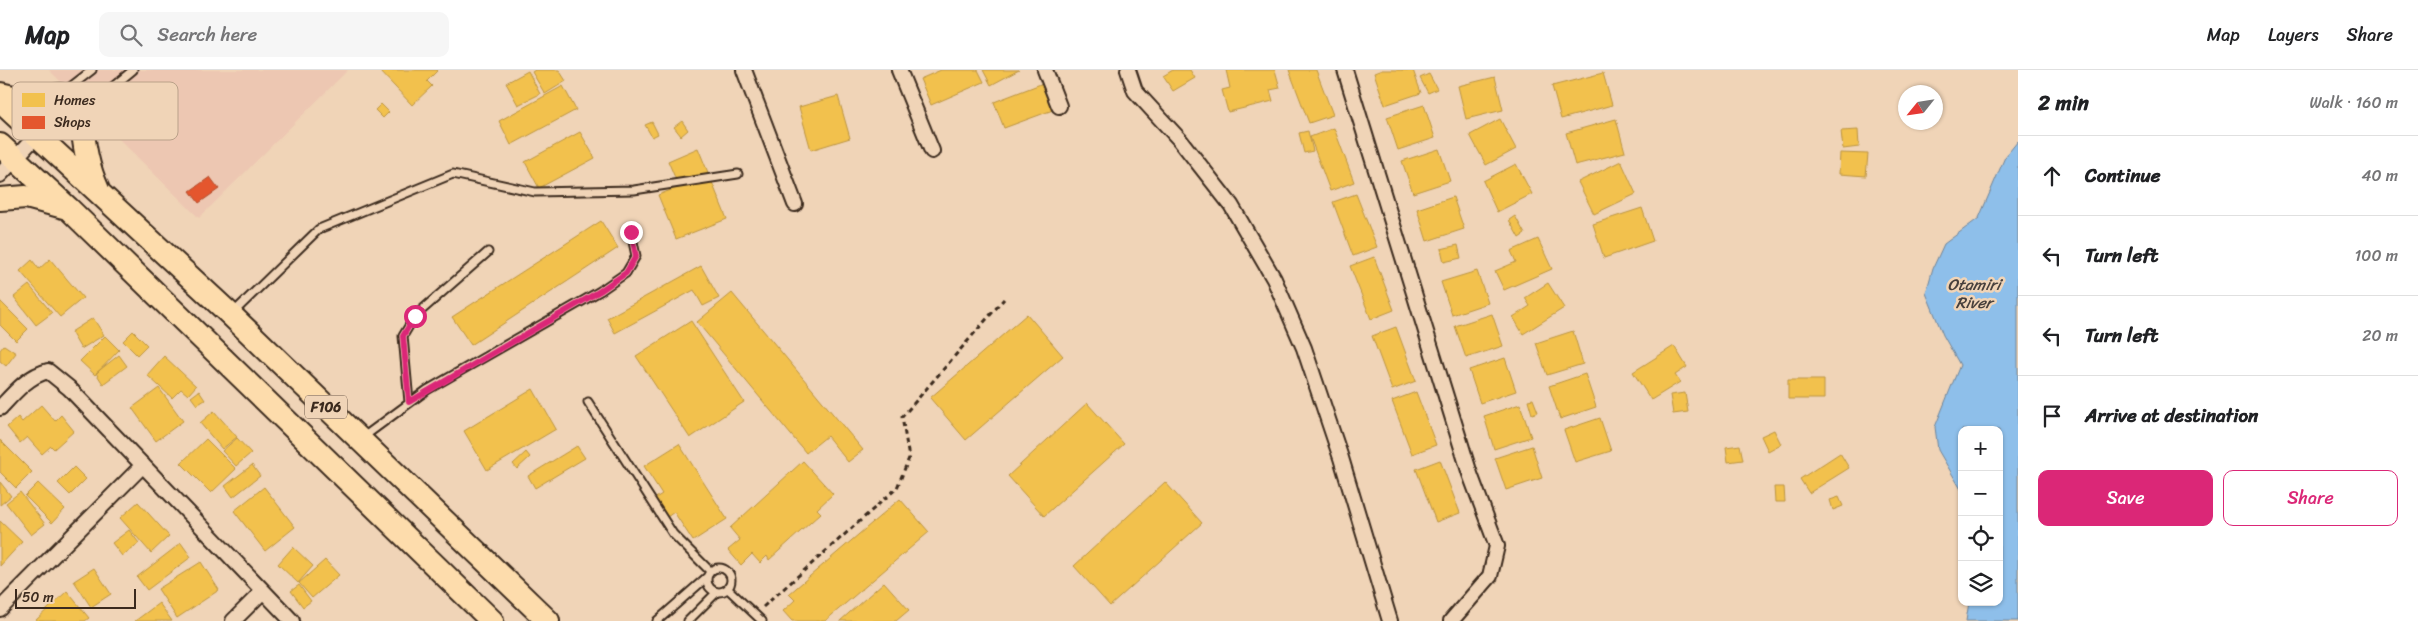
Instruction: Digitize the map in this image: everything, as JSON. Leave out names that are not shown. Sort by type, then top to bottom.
[{"type":"main road","name":"F106","points":[[0,101],[12,112]]},
{"type":"main road","name":"F106","points":[[42,140],[231,316],[548,621]]},
{"type":"main road","points":[[85,140],[91,174],[101,195]]},
{"type":"main road","name":"F106","points":[[5,160],[68,208],[492,621]]},
{"type":"main road","points":[[0,199],[26,197],[68,208]]},
{"type":"street","points":[[744,70],[795,204]]},
{"type":"street","points":[[899,70],[932,151]]},
{"type":"street","points":[[1045,70],[1059,106]]},
{"type":"street","points":[[1128,70],[1135,91],[1180,140],[1231,205],[1274,279],[1310,367],[1341,458],[1390,621]]},
{"type":"street","points":[[1345,70],[1470,474],[1497,546],[1490,576],[1451,621]]},
{"type":"street","points":[[5,160],[31,140]]},
{"type":"street","points":[[0,408],[38,373],[48,371],[69,388],[292,621]]},
{"type":"street","points":[[0,609],[143,465]]},
{"type":"street","points":[[233,621],[263,591]]},
{"type":"lane","points":[[77,82],[92,70]]},
{"type":"lane","points":[[119,82],[133,70]]},
{"type":"lane","points":[[231,316],[319,230],[453,174],[536,192],[634,190],[738,174]]},
{"type":"lane","points":[[360,439],[409,402],[600,291],[626,273],[636,256],[631,232]]},
{"type":"lane","points":[[409,402],[403,336],[415,316],[488,252]]},
{"type":"lane","points":[[588,402],[672,534],[708,574],[711,589],[717,592]]},
{"type":"lane","points":[[658,621],[715,568],[727,570],[732,582],[728,589],[717,592],[688,621]]},
{"type":"lane","points":[[728,589],[762,621]]},
{"type":"path","points":[[755,614],[897,488],[910,458],[902,417],[1004,299]]},
{"type":"shaded area","points":[[49,70],[348,70],[199,218],[120,140],[178,140],[178,82],[61,82]]},
{"type":"water","name":"Otamiri River","points":[[2018,141],[2018,621],[1966,621],[1968,606],[2003,606],[2003,426],[1958,426],[1958,484],[1938,450],[1935,427],[1960,365],[1943,335],[1926,293],[1933,268],[1944,244],[1979,218],[2005,157]]},
{"type":"building: Homes","points":[[379,70],[438,70],[427,81],[432,86],[412,105]]},
{"type":"building: Homes","points":[[535,70],[559,70],[566,81],[545,94],[532,72]]},
{"type":"building: Homes","points":[[941,70],[978,70],[984,82],[931,105],[920,79]]},
{"type":"building: Homes","points":[[983,70],[1019,70],[991,85]]},
{"type":"building: Homes","points":[[1173,70],[1190,70],[1195,78],[1173,91],[1163,76]]},
{"type":"building: Homes","points":[[1226,70],[1275,70],[1280,88],[1270,90],[1273,101],[1228,112],[1222,90],[1230,88]]},
{"type":"building: Homes","points":[[1289,70],[1316,70],[1333,115],[1309,123]]},
{"type":"building: Homes","points":[[1382,70],[1413,70],[1421,93],[1385,105],[1374,73]]},
{"type":"building: Homes","points":[[528,71],[540,94],[518,105],[506,83]]},
{"type":"building: Homes","points":[[1603,73],[1612,105],[1561,119],[1552,86]]},
{"type":"building: Homes","points":[[1429,74],[1437,89],[1428,93],[1420,78]]},
{"type":"building: Homes","points":[[1495,77],[1503,110],[1466,119],[1458,86]]},
{"type":"building: Homes","points":[[1051,80],[1061,107],[1004,128],[994,102]]},
{"type":"building: Homes","points":[[563,86],[576,110],[511,145],[499,121]]},
{"type":"building: Homes","points":[[838,96],[850,138],[811,150],[799,107]]},
{"type":"building: Homes","points":[[381,104],[389,112],[383,118],[375,110]]},
{"type":"building: Homes","points":[[1424,105],[1435,138],[1398,150],[1387,117]]},
{"type":"building: Homes","points":[[1500,119],[1516,149],[1486,165],[1470,135]]},
{"type":"building: Homes","points":[[1616,119],[1625,152],[1575,165],[1566,133]]},
{"type":"building: Homes","points":[[682,121],[688,130],[681,136],[674,127]]},
{"type":"building: Homes","points":[[652,122],[658,134],[652,137],[645,125]]},
{"type":"building: Homes","points":[[1334,128],[1354,182],[1330,191],[1310,137]]},
{"type":"building: Homes","points":[[1858,130],[1859,147],[1843,149],[1841,131]]},
{"type":"building: Homes","points":[[1308,131],[1313,151],[1304,153],[1299,133]]},
{"type":"building: Homes","points":[[580,132],[595,158],[539,188],[525,162]]},
{"type":"building: Homes","points":[[698,148],[727,219],[676,239],[658,195],[679,187],[668,161]]},
{"type":"building: Homes","points":[[1439,149],[1450,181],[1413,193],[1402,161]]},
{"type":"building: Homes","points":[[1840,153],[1868,154],[1866,176],[1839,174]]},
{"type":"building: Homes","points":[[1621,161],[1636,194],[1594,214],[1578,182]]},
{"type":"building: Homes","points":[[1516,164],[1532,194],[1497,212],[1483,181]]},
{"type":"building: Homes","points":[[1356,194],[1377,247],[1353,256],[1333,202]]},
{"type":"building: Homes","points":[[1453,197],[1464,229],[1427,241],[1417,209]]},
{"type":"building: Homes","points":[[1642,208],[1653,241],[1604,258],[1593,224]]},
{"type":"building: Homes","points":[[1515,216],[1525,234],[1519,238],[1509,220]]},
{"type":"building: Homes","points":[[601,221],[618,248],[471,345],[452,317]]},
{"type":"building: Homes","points":[[1538,239],[1552,269],[1504,290],[1495,271],[1516,262],[1511,251]]},
{"type":"building: Homes","points":[[1458,245],[1461,258],[1444,262],[1441,249]]},
{"type":"building: Homes","points":[[1374,257],[1394,310],[1371,319],[1350,266]]},
{"type":"building: Homes","points":[[50,259],[83,298],[60,317],[20,271],[32,260],[39,269]]},
{"type":"building: Homes","points":[[701,266],[719,298],[703,306],[694,290],[615,333],[607,318]]},
{"type":"building: Homes","points":[[1477,271],[1488,303],[1452,315],[1441,282]]},
{"type":"building: Homes","points":[[1548,283],[1564,308],[1523,334],[1513,317],[1530,306],[1525,298]]},
{"type":"building: Homes","points":[[29,285],[52,313],[36,325],[14,297]]},
{"type":"building: Homes","points":[[732,293],[863,450],[848,462],[827,436],[806,453],[697,322]]},
{"type":"building: Homes","points":[[0,301],[28,329],[16,341],[0,325]]},
{"type":"building: Homes","points":[[1027,314],[1063,356],[966,440],[930,398]]},
{"type":"building: Homes","points":[[1492,314],[1503,346],[1466,358],[1455,326]]},
{"type":"building: Homes","points":[[93,318],[104,335],[81,349],[71,332]]},
{"type":"building: Homes","points":[[691,321],[744,402],[690,438],[636,356]]},
{"type":"building: Homes","points":[[1396,327],[1416,381],[1392,390],[1372,336]]},
{"type":"building: Homes","points":[[133,331],[147,345],[137,355],[123,341]]},
{"type":"building: Homes","points":[[1573,331],[1583,364],[1547,375],[1536,343]]},
{"type":"building: Homes","points":[[105,336],[119,350],[95,375],[80,361]]},
{"type":"building: Homes","points":[[4,345],[16,353],[6,366],[0,361],[0,350]]},
{"type":"building: Homes","points":[[1674,346],[1687,367],[1675,375],[1680,382],[1651,400],[1633,372]]},
{"type":"building: Homes","points":[[119,355],[127,366],[103,384],[96,373]]},
{"type":"building: Homes","points":[[164,356],[196,386],[188,395],[181,389],[172,398],[147,375]]},
{"type":"building: Homes","points":[[1505,358],[1516,391],[1480,403],[1469,370]]},
{"type":"building: Homes","points":[[1585,374],[1596,407],[1560,419],[1549,386]]},
{"type":"building: Homes","points":[[1788,380],[1824,380],[1824,399],[1788,399]]},
{"type":"building: Homes","points":[[159,388],[183,421],[156,441],[132,408]]},
{"type":"building: Homes","points":[[533,389],[556,429],[487,470],[464,431]]},
{"type":"building: Homes","points":[[199,391],[205,400],[197,405],[191,397]]},
{"type":"building: Homes","points":[[1416,392],[1436,445],[1412,454],[1392,401]]},
{"type":"building: Homes","points":[[1685,393],[1688,412],[1673,414],[1670,395]]},
{"type":"building: Homes","points":[[1533,399],[1538,412],[1532,414],[1528,400]]},
{"type":"building: Homes","points":[[1087,403],[1124,444],[1044,516],[1008,476]]},
{"type":"building: Homes","points":[[1520,404],[1531,437],[1494,449],[1484,416]]},
{"type":"building: Homes","points":[[41,405],[55,421],[61,415],[74,431],[54,449],[51,446],[42,454],[27,437],[20,443],[7,427],[18,417],[22,422]]},
{"type":"building: Homes","points":[[214,411],[237,437],[222,449],[200,423]]},
{"type":"building: Homes","points":[[1600,418],[1611,451],[1575,462],[1564,430]]},
{"type":"building: Homes","points":[[1774,430],[1781,444],[1768,451],[1761,436]]},
{"type":"building: Homes","points":[[237,438],[251,453],[236,466],[222,451]]},
{"type":"building: Homes","points":[[206,439],[236,469],[211,493],[181,463]]},
{"type":"building: Homes","points":[[0,440],[32,472],[16,488],[0,472]]},
{"type":"building: Homes","points":[[679,444],[727,519],[693,541],[674,512],[663,520],[651,501],[662,494],[644,466]]},
{"type":"building: Homes","points":[[1740,445],[1743,460],[1728,462],[1726,447]]},
{"type":"building: Homes","points":[[577,446],[585,458],[535,488],[528,476]]},
{"type":"building: Homes","points":[[1532,446],[1542,478],[1506,490],[1495,458]]},
{"type":"building: Homes","points":[[526,452],[530,457],[517,469],[513,464]]},
{"type":"building: Homes","points":[[1840,453],[1849,468],[1809,493],[1800,479]]},
{"type":"building: Homes","points":[[1440,460],[1460,513],[1436,522],[1416,469]]},
{"type":"building: Homes","points":[[803,461],[833,494],[817,509],[821,513],[769,560],[767,556],[760,563],[752,554],[741,565],[728,550],[740,540],[730,528]]},
{"type":"building: Homes","points":[[252,465],[260,476],[233,497],[225,486]]},
{"type":"building: Homes","points":[[74,467],[86,479],[70,495],[58,483]]},
{"type":"building: Homes","points":[[0,482],[11,496],[0,505]]},
{"type":"building: Homes","points":[[1165,482],[1202,523],[1110,606],[1074,566]]},
{"type":"building: Homes","points":[[38,483],[65,509],[52,523],[25,496]]},
{"type":"building: Homes","points":[[264,487],[295,527],[265,551],[234,511]]},
{"type":"building: Homes","points":[[1774,487],[1784,487],[1785,502],[1775,502]]},
{"type":"building: Homes","points":[[20,492],[45,524],[31,535],[6,503]]},
{"type":"building: Homes","points":[[1839,497],[1843,506],[1833,510],[1830,500]]},
{"type":"building: Homes","points":[[900,499],[929,532],[825,621],[792,621],[783,611],[795,600],[789,594]]},
{"type":"building: Homes","points":[[138,502],[169,536],[151,553],[120,518]]},
{"type":"building: Homes","points":[[0,521],[22,542],[0,566]]},
{"type":"building: Homes","points":[[129,530],[139,543],[122,556],[112,543]]},
{"type":"building: Homes","points":[[181,543],[191,557],[147,590],[137,577]]},
{"type":"building: Homes","points":[[293,547],[313,566],[298,583],[278,564]]},
{"type":"building: Homes","points":[[325,560],[339,575],[312,598],[299,583]]},
{"type":"building: Homes","points":[[201,562],[219,590],[177,618],[158,589]]},
{"type":"building: Homes","points":[[94,568],[111,594],[91,607],[74,581]]},
{"type":"building: Homes","points":[[884,582],[909,610],[896,621],[840,621]]},
{"type":"building: Homes","points":[[299,585],[311,601],[303,607],[291,591]]},
{"type":"building: Homes","points":[[67,591],[89,618],[85,621],[35,621]]},
{"type":"building: Homes","points":[[159,603],[172,621],[135,621]]},
{"type":"building: Shops","points":[[210,177],[219,189],[199,203],[190,191]]},
{"type":"route","points":[[415,316],[403,336],[409,402],[479,360],[524,337],[626,273],[636,256],[631,232]]}]
